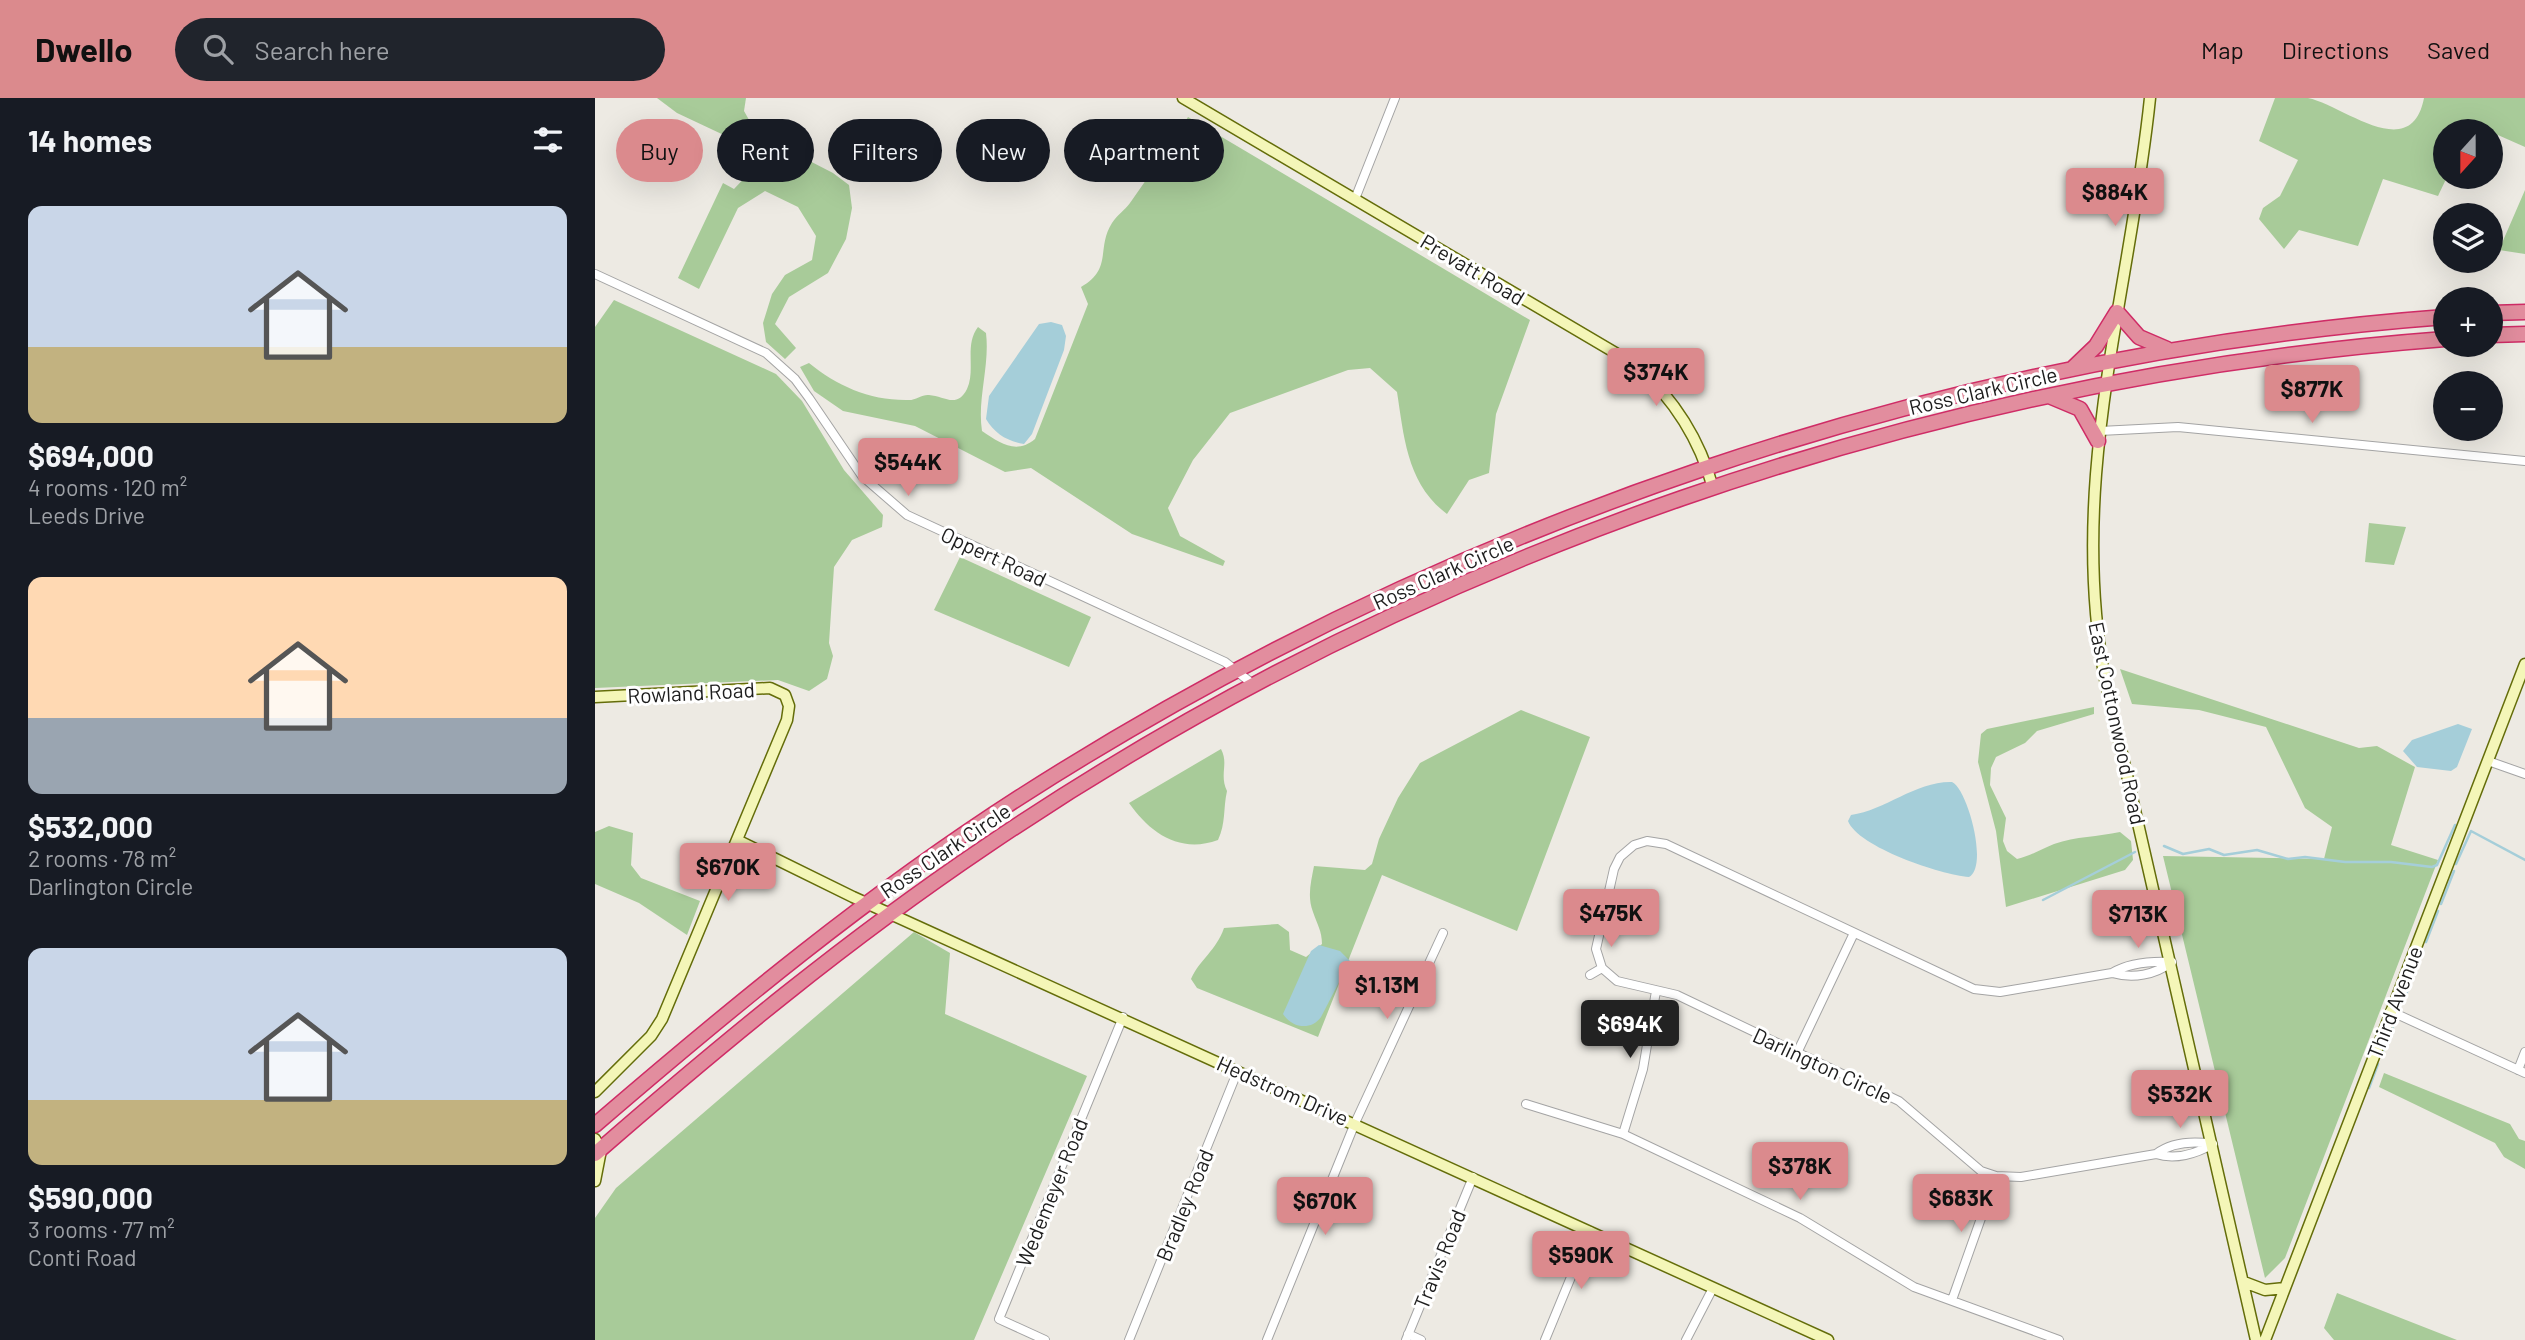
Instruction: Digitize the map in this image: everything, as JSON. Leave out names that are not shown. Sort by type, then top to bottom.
[{"type":"highway","points":[[2071,370],[2096,346],[2117,312],[2139,337],[2172,351]]},
{"type":"highway","points":[[2503,313],[2525,312]]},
{"type":"highway","name":"Ross Clark Circle","points":[[595,1125],[715,1022],[867,902],[1066,768],[1237,670],[1446,568],[1603,504],[1707,467],[1832,428],[1962,393],[2111,361],[2231,340],[2433,318]]},
{"type":"highway","points":[[2412,319],[2413,341]]},
{"type":"highway","points":[[2503,335],[2525,334]]},
{"type":"highway","name":"Ross Clark Circle","points":[[597,1148],[733,1035],[891,912],[1094,777],[1254,685],[1457,587],[1713,488],[1825,453],[2047,396],[2254,360],[2433,340]]},
{"type":"highway","points":[[2047,396],[2080,409],[2099,436]]},
{"type":"highway","points":[[1825,453],[1834,442],[1832,428]]},
{"type":"highway","points":[[1446,568],[1457,587]]},
{"type":"street","name":"Prevatt Road","points":[[1183,98],[1636,365],[1657,384],[1678,411],[1707,467],[1713,488]]},
{"type":"street","points":[[1355,199],[1395,98]]},
{"type":"street","name":"East Cottonwood Road","points":[[2150,98],[2099,436],[2091,532],[2095,626],[2256,1340]]},
{"type":"street","name":"Oppert Road","points":[[595,274],[765,353],[795,379],[862,476],[907,515],[1237,670],[1254,685]]},
{"type":"street","points":[[2099,436],[2178,427],[2525,461]]},
{"type":"street","name":"Third Avenue","points":[[2265,1340],[2525,664]]},
{"type":"street","name":"Rowland Road","points":[[595,697],[770,688],[785,695],[789,706],[787,720],[737,840]]},
{"type":"street","points":[[2488,761],[2525,775]]},
{"type":"street","points":[[595,1092],[646,1041],[663,1019],[737,840]]},
{"type":"street","name":"Hedstrom Drive","points":[[737,840],[867,902],[1828,1340]]},
{"type":"street","points":[[1590,975],[1602,968],[1597,943],[1614,869],[1632,840],[1666,844],[1965,986],[1983,991],[2000,992],[2112,973],[2122,967],[2155,961],[2172,962]]},
{"type":"street","points":[[1268,1340],[1355,1123],[1443,933]]},
{"type":"street","points":[[1797,1053],[1854,933]]},
{"type":"street","name":"Darlington Circle","points":[[1602,968],[1616,981],[1677,995],[1899,1101],[1968,1162],[1996,1176],[2021,1177],[2156,1154],[2165,1147],[2196,1142],[2213,1144]]},
{"type":"street","points":[[1623,1134],[1643,1069],[1656,991]]},
{"type":"street","points":[[2390,1011],[2521,1071],[2525,1052]]},
{"type":"street","name":"Wedemeyer Road","points":[[1045,1340],[999,1320],[1123,1017]]},
{"type":"street","name":"Bradley Road","points":[[1129,1340],[1238,1070]]},
{"type":"street","points":[[1526,1104],[1623,1134],[1822,1230],[1914,1287],[2059,1340]]},
{"type":"street","points":[[595,1181],[597,1148]]},
{"type":"street","points":[[1952,1300],[1996,1176]]},
{"type":"street","name":"Travis Road","points":[[1407,1337],[1473,1177]]},
{"type":"street","points":[[1545,1340],[1590,1231]]},
{"type":"street","points":[[2244,1282],[2265,1290],[2285,1287]]},
{"type":"street","points":[[1686,1340],[1713,1288]]},
{"type":"street","points":[[1407,1337],[1421,1340]]},
{"type":"green space","points":[[657,98],[746,98],[744,111],[749,119],[717,119],[717,132],[703,125],[703,119],[690,119]]},
{"type":"green space","points":[[2275,98],[2308,98],[2374,126],[2391,129],[2405,127],[2417,118],[2424,98],[2525,98],[2525,147],[2503,137],[2503,119],[2433,119],[2433,189],[2441,189],[2438,196],[2383,179],[2358,246],[2299,230],[2284,249],[2259,219],[2263,208],[2280,196],[2298,160],[2259,141]]},
{"type":"green space","points":[[1224,138],[1530,320],[1496,414],[1489,473],[1469,480],[1447,514],[1423,489],[1415,474],[1405,442],[1397,392],[1370,368],[1348,370],[1230,413],[1193,460],[1168,508],[1180,536],[1225,561],[1223,566],[1132,534],[1031,468],[1005,472],[915,426],[843,411],[814,391],[800,367],[809,363],[831,379],[855,391],[881,398],[912,400],[927,395],[955,400],[967,389],[971,374],[972,342],[978,327],[986,333],[987,345],[981,407],[982,431],[1008,446],[1028,444],[1035,439],[1088,304],[1081,287],[1097,273],[1107,232],[1116,217],[1144,182],[1224,182]]},
{"type":"green space","points":[[814,163],[828,170],[828,182],[845,182],[849,185],[852,208],[846,239],[828,273],[789,297],[775,324],[796,348],[785,359],[766,342],[763,323],[772,294],[785,275],[812,260],[816,236],[798,207],[765,191],[738,208],[699,289],[678,278],[723,183],[734,189],[741,182],[814,182]]},
{"type":"green space","points":[[2525,190],[2525,254],[2503,251],[2503,241]]},
{"type":"green space","points":[[614,300],[776,374],[802,401],[844,470],[883,515],[882,527],[852,540],[834,567],[829,643],[833,656],[827,679],[809,691],[778,680],[595,688],[595,327]]},
{"type":"green space","points":[[2369,523],[2406,527],[2394,565],[2365,562]]},
{"type":"green space","points":[[960,557],[1091,617],[1069,667],[934,610]]},
{"type":"green space","points":[[2120,669],[2359,748],[2377,746],[2415,767],[2391,845],[2438,860],[2285,1258],[2265,1278],[2163,856],[2324,859],[2332,827],[2305,808],[2266,727],[2199,710],[2132,704]]},
{"type":"green space","points":[[2094,707],[2094,714],[2037,731],[2025,743],[1996,757],[1991,768],[1990,785],[2006,818],[2003,841],[2007,851],[2017,859],[2062,841],[2120,832],[2131,841],[2133,860],[2125,870],[2006,907],[1996,831],[1978,762],[1981,734],[1987,729]]},
{"type":"green space","points":[[1521,710],[1590,737],[1517,931],[1382,875],[1318,1037],[1197,988],[1191,979],[1217,943],[1224,928],[1278,924],[1289,932],[1290,950],[1306,957],[1322,944],[1310,900],[1314,866],[1365,870],[1372,864],[1379,839],[1398,798],[1420,763]]},
{"type":"green space","points":[[1221,749],[1227,791],[1218,840],[1191,844],[1167,838],[1146,823],[1129,803]]},
{"type":"green space","points":[[609,826],[633,833],[631,865],[641,878],[700,901],[687,935],[639,903],[595,884],[595,832]]},
{"type":"green space","points":[[914,932],[950,953],[945,1014],[1087,1076],[974,1340],[595,1340],[595,1218],[616,1188]]},
{"type":"green space","points":[[2384,1073],[2510,1124],[2519,1139],[2525,1141],[2525,1169],[2504,1157],[2495,1143],[2379,1087]]},
{"type":"green space","points":[[2337,1293],[2457,1340],[2334,1340],[2324,1328]]},
{"type":"water","points":[[1051,322],[1062,325],[1066,336],[1064,350],[1032,434],[1024,444],[1018,443],[997,433],[986,419],[989,396],[1039,324]]},
{"type":"water","points":[[2458,724],[2472,729],[2457,767],[2451,771],[2417,767],[2403,751],[2412,740]]},
{"type":"water","points":[[1952,782],[1964,798],[1974,828],[1977,858],[1975,870],[1969,877],[1940,871],[1883,850],[1855,831],[1848,821],[1851,815],[1876,808],[1926,786]]},
{"type":"water","points":[[1319,945],[1340,951],[1350,961],[1321,1017],[1307,1026],[1296,1025],[1283,1014],[1311,951]]},
{"type":"waterway","points":[[2164,846],[2183,854],[2209,849],[2224,855],[2257,850],[2288,859],[2305,857],[2432,867],[2437,865],[2455,825]]},
{"type":"waterway","points":[[2456,864],[2471,831],[2525,860]]},
{"type":"waterway","points":[[2043,900],[2135,852]]},
{"type":"waterway","points":[[2441,904],[2454,871]]},
{"type":"waterway","points":[[2426,942],[2438,911]]},
{"type":"waterway","points":[[2419,961],[2423,951]]},
{"type":"waterway","points":[[2403,1002],[2415,971]]},
{"type":"waterway","points":[[2381,1056],[2394,1024]]},
{"type":"waterway","points":[[2369,1088],[2378,1064]]}]
